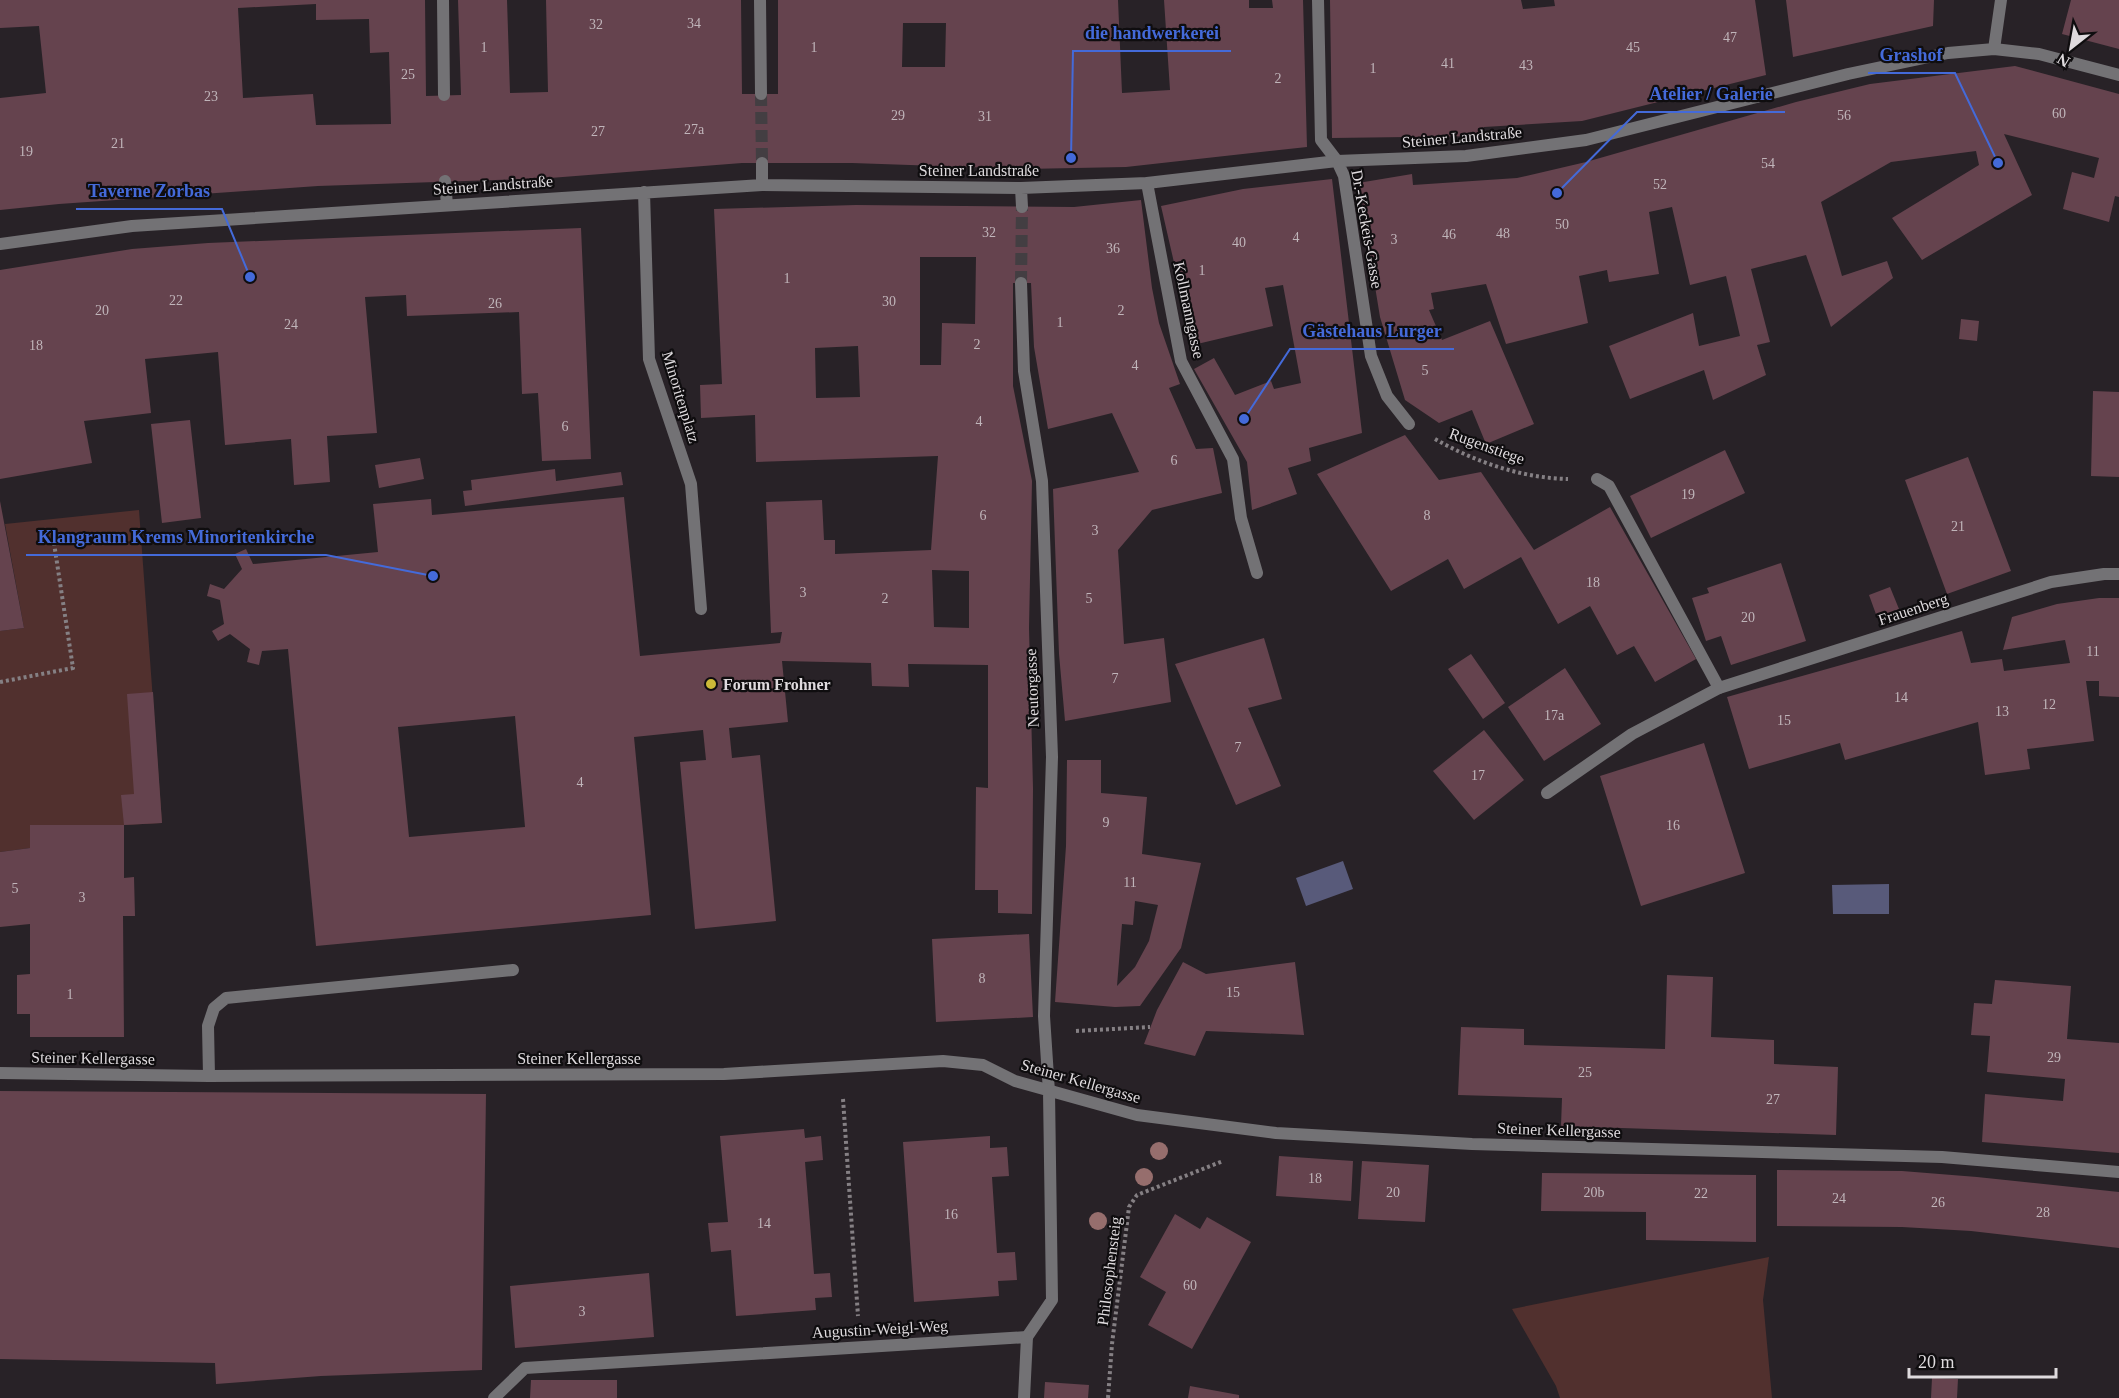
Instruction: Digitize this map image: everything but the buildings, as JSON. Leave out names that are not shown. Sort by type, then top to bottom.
[{"type":"street","points":[[443,0],[444,95]]},
{"type":"street","points":[[760,0],[761,94]]},
{"type":"street","name":"Dr.-Keckeis-Gasse","points":[[1318,0],[1321,140],[1337,161],[1344,176],[1371,356],[1387,396],[1409,424]]},
{"type":"street","points":[[1994,50],[2001,0]]},
{"type":"street","name":"Steiner Landstraße","points":[[0,244],[132,226],[644,192],[762,185],[1021,188],[1147,183],[1337,161],[1466,156],[1586,140],[1848,74],[1948,52],[1994,50],[2039,54],[2119,75]]},
{"type":"street","points":[[762,163],[762,185]]},
{"type":"street","points":[[445,181],[447,205]]},
{"type":"street","name":"Kollmanngasse","points":[[1147,183],[1181,361],[1233,459],[1241,518],[1257,573]]},
{"type":"street","points":[[1021,188],[1022,207]]},
{"type":"street","name":"Minoritenplatz","points":[[644,192],[649,359],[691,484],[701,609]]},
{"type":"street","name":"Neutorgasse","points":[[1021,283],[1024,371],[1042,481],[1052,757],[1044,1016],[1049,1092]]},
{"type":"street","points":[[1597,479],[1609,486],[1719,688]]},
{"type":"street","name":"Frauenberg","points":[[1547,793],[1632,734],[1719,688],[2051,582],[2119,574]]},
{"type":"street","points":[[209,1076],[207,1026],[213,1008],[226,998],[513,970]]},
{"type":"street","name":"Steiner Kellergasse","points":[[0,1073],[209,1076],[724,1074],[943,1061],[983,1065],[1015,1081],[1137,1115],[1276,1133],[1483,1145],[1942,1157],[2119,1172]]},
{"type":"street","points":[[1024,1398],[1027,1337],[1052,1300],[1049,1092]]},
{"type":"street","name":"Augustin-Weigl-Weg","points":[[495,1398],[525,1368],[1027,1337]]},
{"type":"path","name":"Rugenstiege","points":[[1409,424],[1445,444],[1513,471],[1552,478],[1597,479]]},
{"type":"path","points":[[0,682],[73,668],[52,530]]},
{"type":"path","points":[[1082,1030],[1150,1028]]},
{"type":"path","points":[[843,1097],[860,1347]]},
{"type":"path","name":"Philosophensteig","points":[[1108,1398],[1112,1344],[1129,1207],[1137,1195],[1228,1159]]},
{"type":"shaded area","points":[[139,510],[162,823],[30,825],[30,848],[0,852],[0,631],[24,628],[5,524]]},
{"type":"shaded area","points":[[1769,1257],[1763,1300],[1772,1398],[1560,1398],[1556,1386],[1512,1309]]},
{"type":"water","points":[[1343,861],[1353,889],[1306,906],[1296,878]]},
{"type":"water","points":[[1889,884],[1889,914],[1833,914],[1832,885]]},
{"type":"tunnel","points":[[761,94],[762,163]]},
{"type":"tunnel","points":[[1021,283],[1022,207]]},
{"type":"place","name":"die handwerkerei","points":[[1071,158]]},
{"type":"place","name":"Grashof","points":[[1998,163]]},
{"type":"place","name":"Atelier / Galerie","points":[[1557,193]]},
{"type":"place","name":"Taverne Zorbas","points":[[250,277]]},
{"type":"place","name":"Gästehaus Lurger","points":[[1244,419]]},
{"type":"place","name":"Klangraum Krems Minoritenkirche","points":[[433,576]]},
{"type":"place","name":"Forum Frohner","points":[[711,684]]}]
